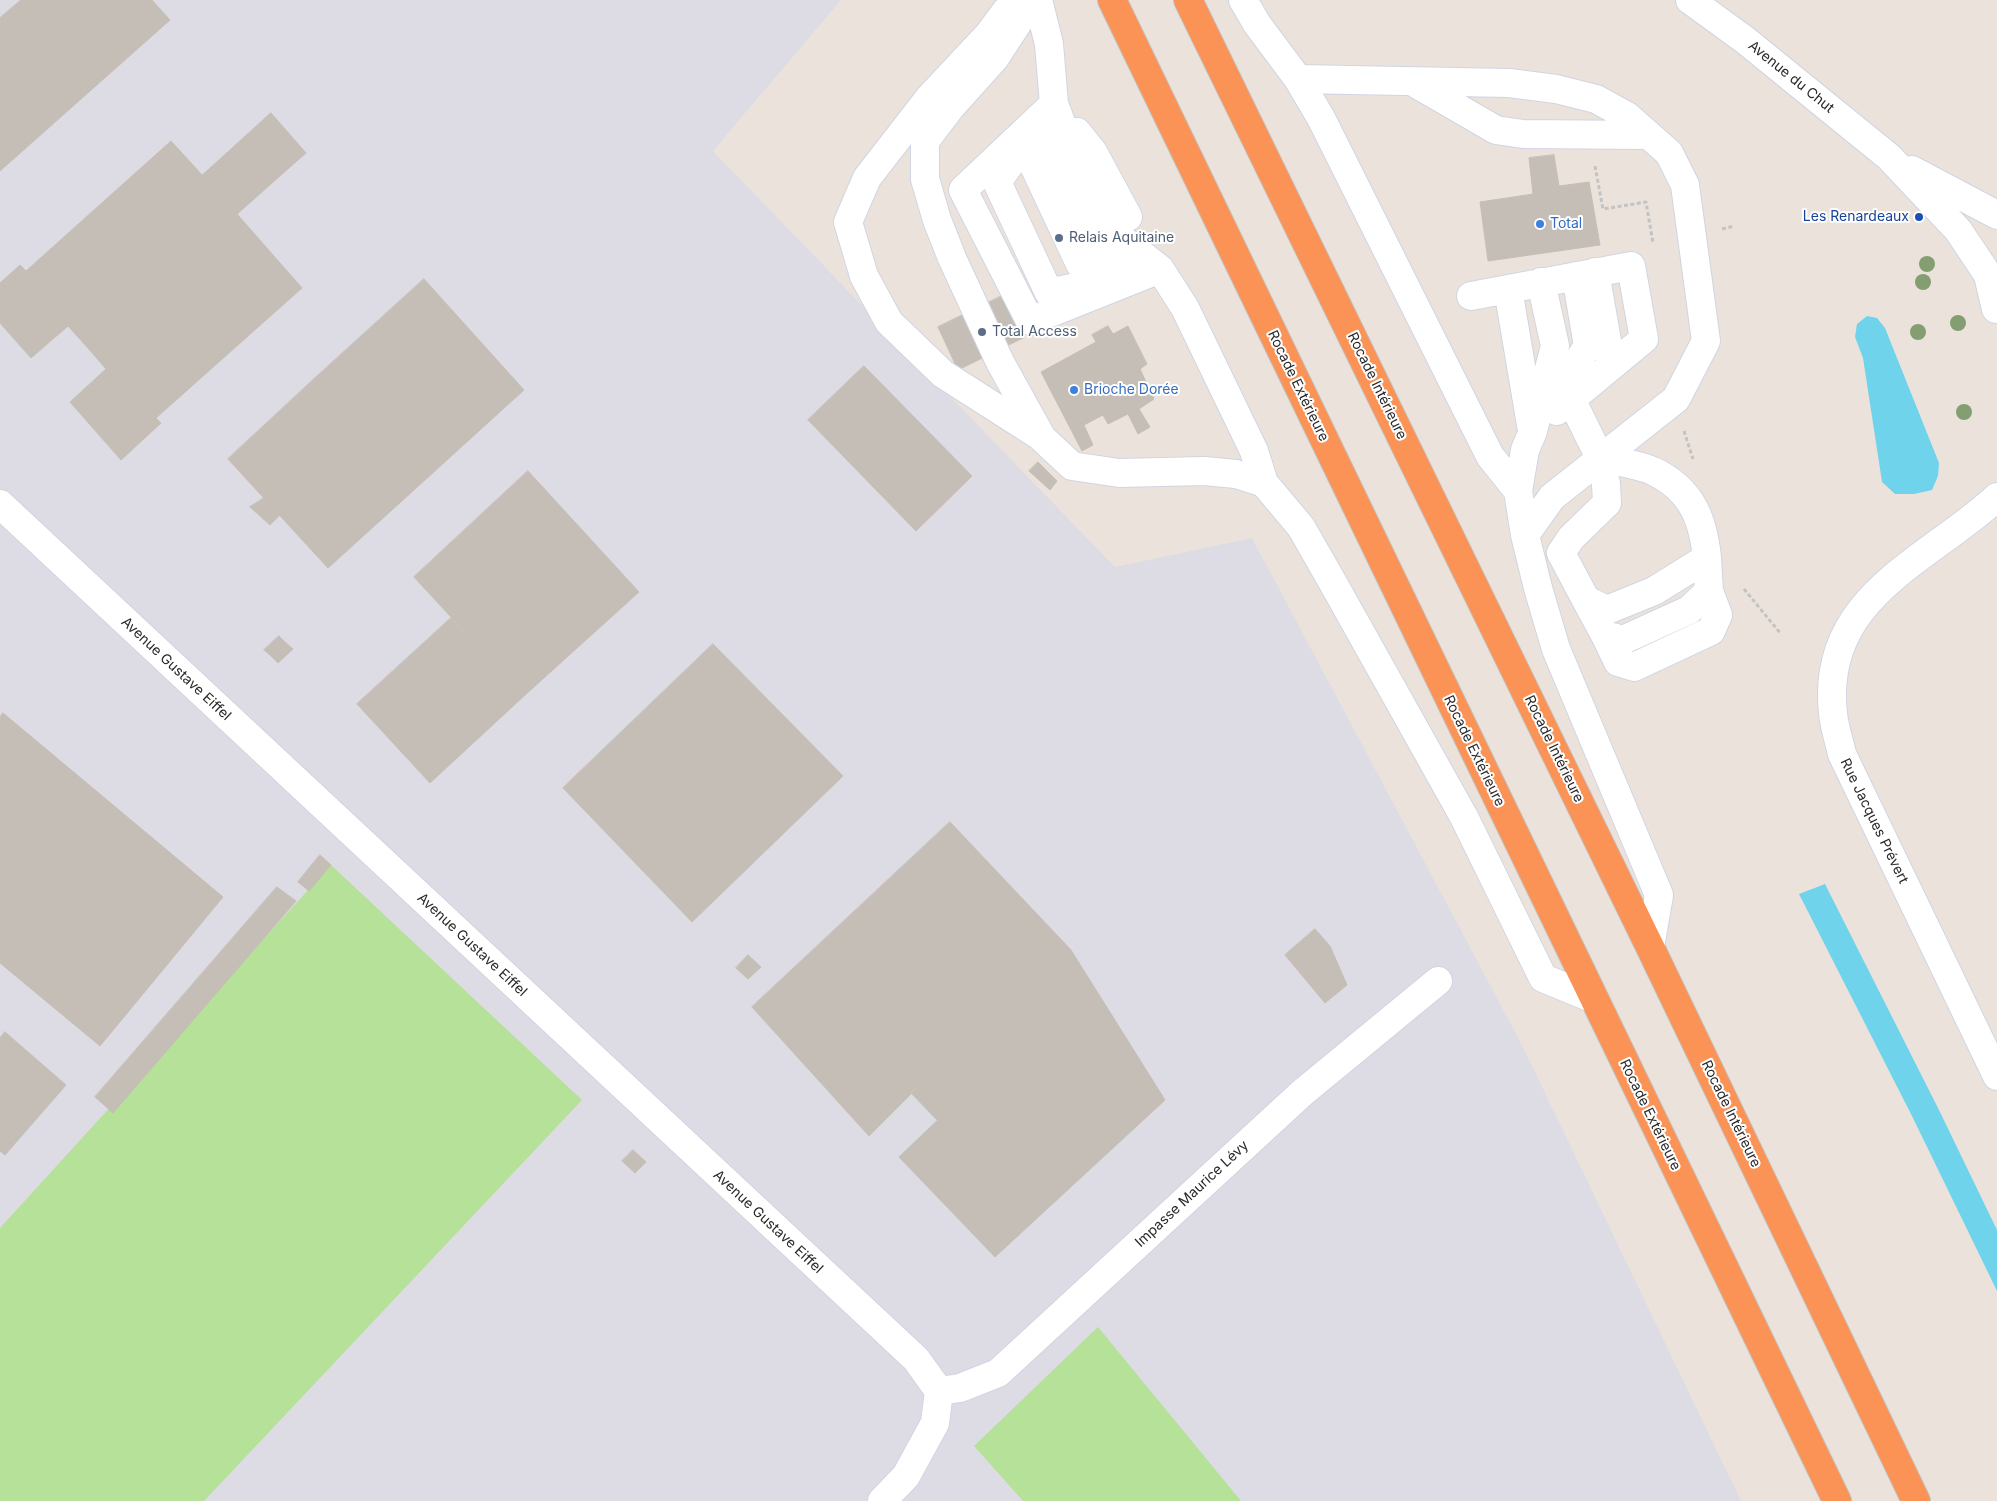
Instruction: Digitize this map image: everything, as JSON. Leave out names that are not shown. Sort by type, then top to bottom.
[{"type":"highway","name":"Rocade Extérieure","points":[[1112,0],[1837,1501]]},
{"type":"highway","name":"Rocade Intérieure","points":[[1188,0],[1650,947],[1916,1501]]},
{"type":"street","points":[[1014,0],[989,34],[929,98],[868,178],[848,222],[864,276],[889,322],[942,374],[1042,438],[1072,466],[1119,473],[1204,471],[1236,474],[1264,483]]},
{"type":"street","points":[[1025,0],[1019,21],[995,58],[950,108],[925,141],[925,178],[937,220],[952,258],[1000,362],[1042,438]]},
{"type":"street","points":[[1038,0],[1049,44],[1054,104],[1063,131],[1085,180],[1118,236],[1160,268],[1184,308],[1240,420],[1254,451],[1264,483],[1301,527],[1348,609],[1464,817],[1543,978],[1594,999]]},
{"type":"street","points":[[1243,0],[1257,24],[1298,79],[1321,118],[1490,456],[1518,491]]},
{"type":"street","name":"Avenue du Chut","points":[[1690,0],[1745,40],[1889,157],[1958,230],[1988,275],[1997,313]]},
{"type":"street","points":[[1298,79],[1509,83],[1556,89],[1596,99],[1627,116],[1669,153],[1685,185],[1706,341],[1676,399],[1552,497],[1525,536]]},
{"type":"street","points":[[1410,81],[1496,130],[1523,134],[1648,135]]},
{"type":"street","points":[[1054,104],[1034,166],[1080,264],[1160,268]]},
{"type":"street","points":[[1054,104],[997,182],[1049,293],[1160,268]]},
{"type":"street","name":"Avenue du Chut","points":[[1889,157],[1997,215]]},
{"type":"street","points":[[1471,296],[1631,266],[1644,339],[1532,431]]},
{"type":"street","points":[[1559,279],[1555,346],[1525,450],[1518,491],[1525,536],[1556,648],[1659,895],[1650,947]]},
{"type":"street","points":[[1532,431],[1559,279]]},
{"type":"street","points":[[1559,279],[1620,358]]},
{"type":"street","points":[[1571,399],[1600,458],[1606,484],[1607,503],[1571,538],[1561,553],[1605,635],[1624,640],[1688,610],[1709,591],[1707,558],[1704,536],[1691,501],[1674,484],[1652,471],[1600,458]]},
{"type":"street","name":"Rue Jacques Prévert","points":[[1997,497],[1881,587],[1855,618],[1843,639],[1832,686],[1833,713],[1842,754],[1997,1076]]},
{"type":"street","name":"Avenue Gustave Eiffel","points":[[0,504],[916,1359],[939,1391]]},
{"type":"street","points":[[1586,600],[1607,610],[1654,591],[1707,558]]},
{"type":"street","name":"Impasse Maurice Lévy","points":[[939,1391],[960,1388],[998,1373],[1302,1093],[1438,981]]},
{"type":"street","points":[[882,1501],[906,1476],[935,1422],[939,1391]]},
{"type":"path","points":[[1593,157],[1603,209],[1646,202],[1654,251]]},
{"type":"shaded area","points":[[0,0],[841,0],[713,151],[1115,567],[1252,538],[1522,1045],[1741,1501],[0,1501]]},
{"type":"green space","points":[[331,865],[582,1100],[204,1501],[0,1501],[0,1228]]},
{"type":"green space","points":[[1098,1327],[1241,1501],[1023,1501],[974,1446]]},
{"type":"water","points":[[1867,316],[1877,318],[1885,328],[1939,463],[1938,476],[1932,490],[1914,494],[1895,494],[1882,482],[1863,358],[1855,337],[1857,324]]},
{"type":"water","points":[[1825,884],[1997,1230],[1997,1291],[1912,1116],[1799,894]]},
{"type":"building","points":[[21,0],[152,0],[170,20],[0,171],[0,18]]},
{"type":"building","points":[[271,113],[306,153],[87,347],[68,326],[31,358],[0,323],[0,283],[20,265],[26,271],[171,141],[202,175]]},
{"type":"building","name":"Total","points":[[1554,155],[1559,186],[1589,182],[1600,245],[1488,261],[1480,202],[1533,194],[1529,158]]},
{"type":"building","points":[[237,214],[302,288],[156,418],[161,423],[121,460],[70,402],[106,369],[87,347]]},
{"type":"building","points":[[424,279],[524,390],[414,490],[313,380]]},
{"type":"building","name":"Total Access","points":[[1004,295],[1025,337],[958,370],[938,327]]},
{"type":"building","points":[[1108,326],[1113,334],[1128,326],[1147,364],[1140,369],[1154,399],[1139,409],[1150,427],[1138,434],[1128,414],[1108,424],[1103,415],[1084,425],[1093,445],[1082,451],[1041,372],[1096,342],[1092,335]]},
{"type":"building","points":[[864,366],[972,476],[916,531],[808,420]]},
{"type":"building","points":[[313,380],[391,465],[305,543],[228,459]]},
{"type":"building","points":[[1038,462],[1057,481],[1050,490],[1029,471]]},
{"type":"building","points":[[391,465],[414,490],[328,568],[305,543]]},
{"type":"building","points":[[528,471],[639,592],[524,696],[414,577]]},
{"type":"building","points":[[264,498],[280,515],[270,525],[250,507]]},
{"type":"building","points":[[451,618],[524,696],[430,783],[357,704]]},
{"type":"building","points":[[279,636],[285,642],[270,655],[264,650]]},
{"type":"building","points":[[285,642],[293,649],[278,663],[270,655]]},
{"type":"building","points":[[713,644],[843,776],[692,922],[563,788]]},
{"type":"building","points":[[3,713],[223,897],[100,1046],[0,963],[0,717]]},
{"type":"building","points":[[950,822],[1071,950],[1165,1100],[995,1257],[899,1157],[965,1094],[939,1066],[869,1136],[752,1007]]},
{"type":"building","points":[[320,855],[331,865],[309,891],[298,882]]},
{"type":"building","points":[[277,887],[296,901],[113,1113],[95,1097]]},
{"type":"building","points":[[1315,929],[1330,946],[1347,985],[1325,1003],[1285,955]]},
{"type":"building","points":[[748,955],[761,967],[748,979],[736,968]]},
{"type":"building","points":[[5,1032],[66,1085],[5,1155],[0,1151],[0,1038]]},
{"type":"building","points":[[939,1066],[965,1094],[937,1120],[911,1093]]},
{"type":"building","points":[[633,1150],[646,1162],[635,1173],[622,1161]]},
{"type":"place","name":"Les Renardeaux","points":[[1919,217]]},
{"type":"place","name":"Total","points":[[1540,224]]},
{"type":"place","name":"Relais Aquitaine","points":[[1059,238]]},
{"type":"place","name":"Total Access","points":[[982,332]]},
{"type":"place","name":"Brioche Dorée","points":[[1074,390]]}]
